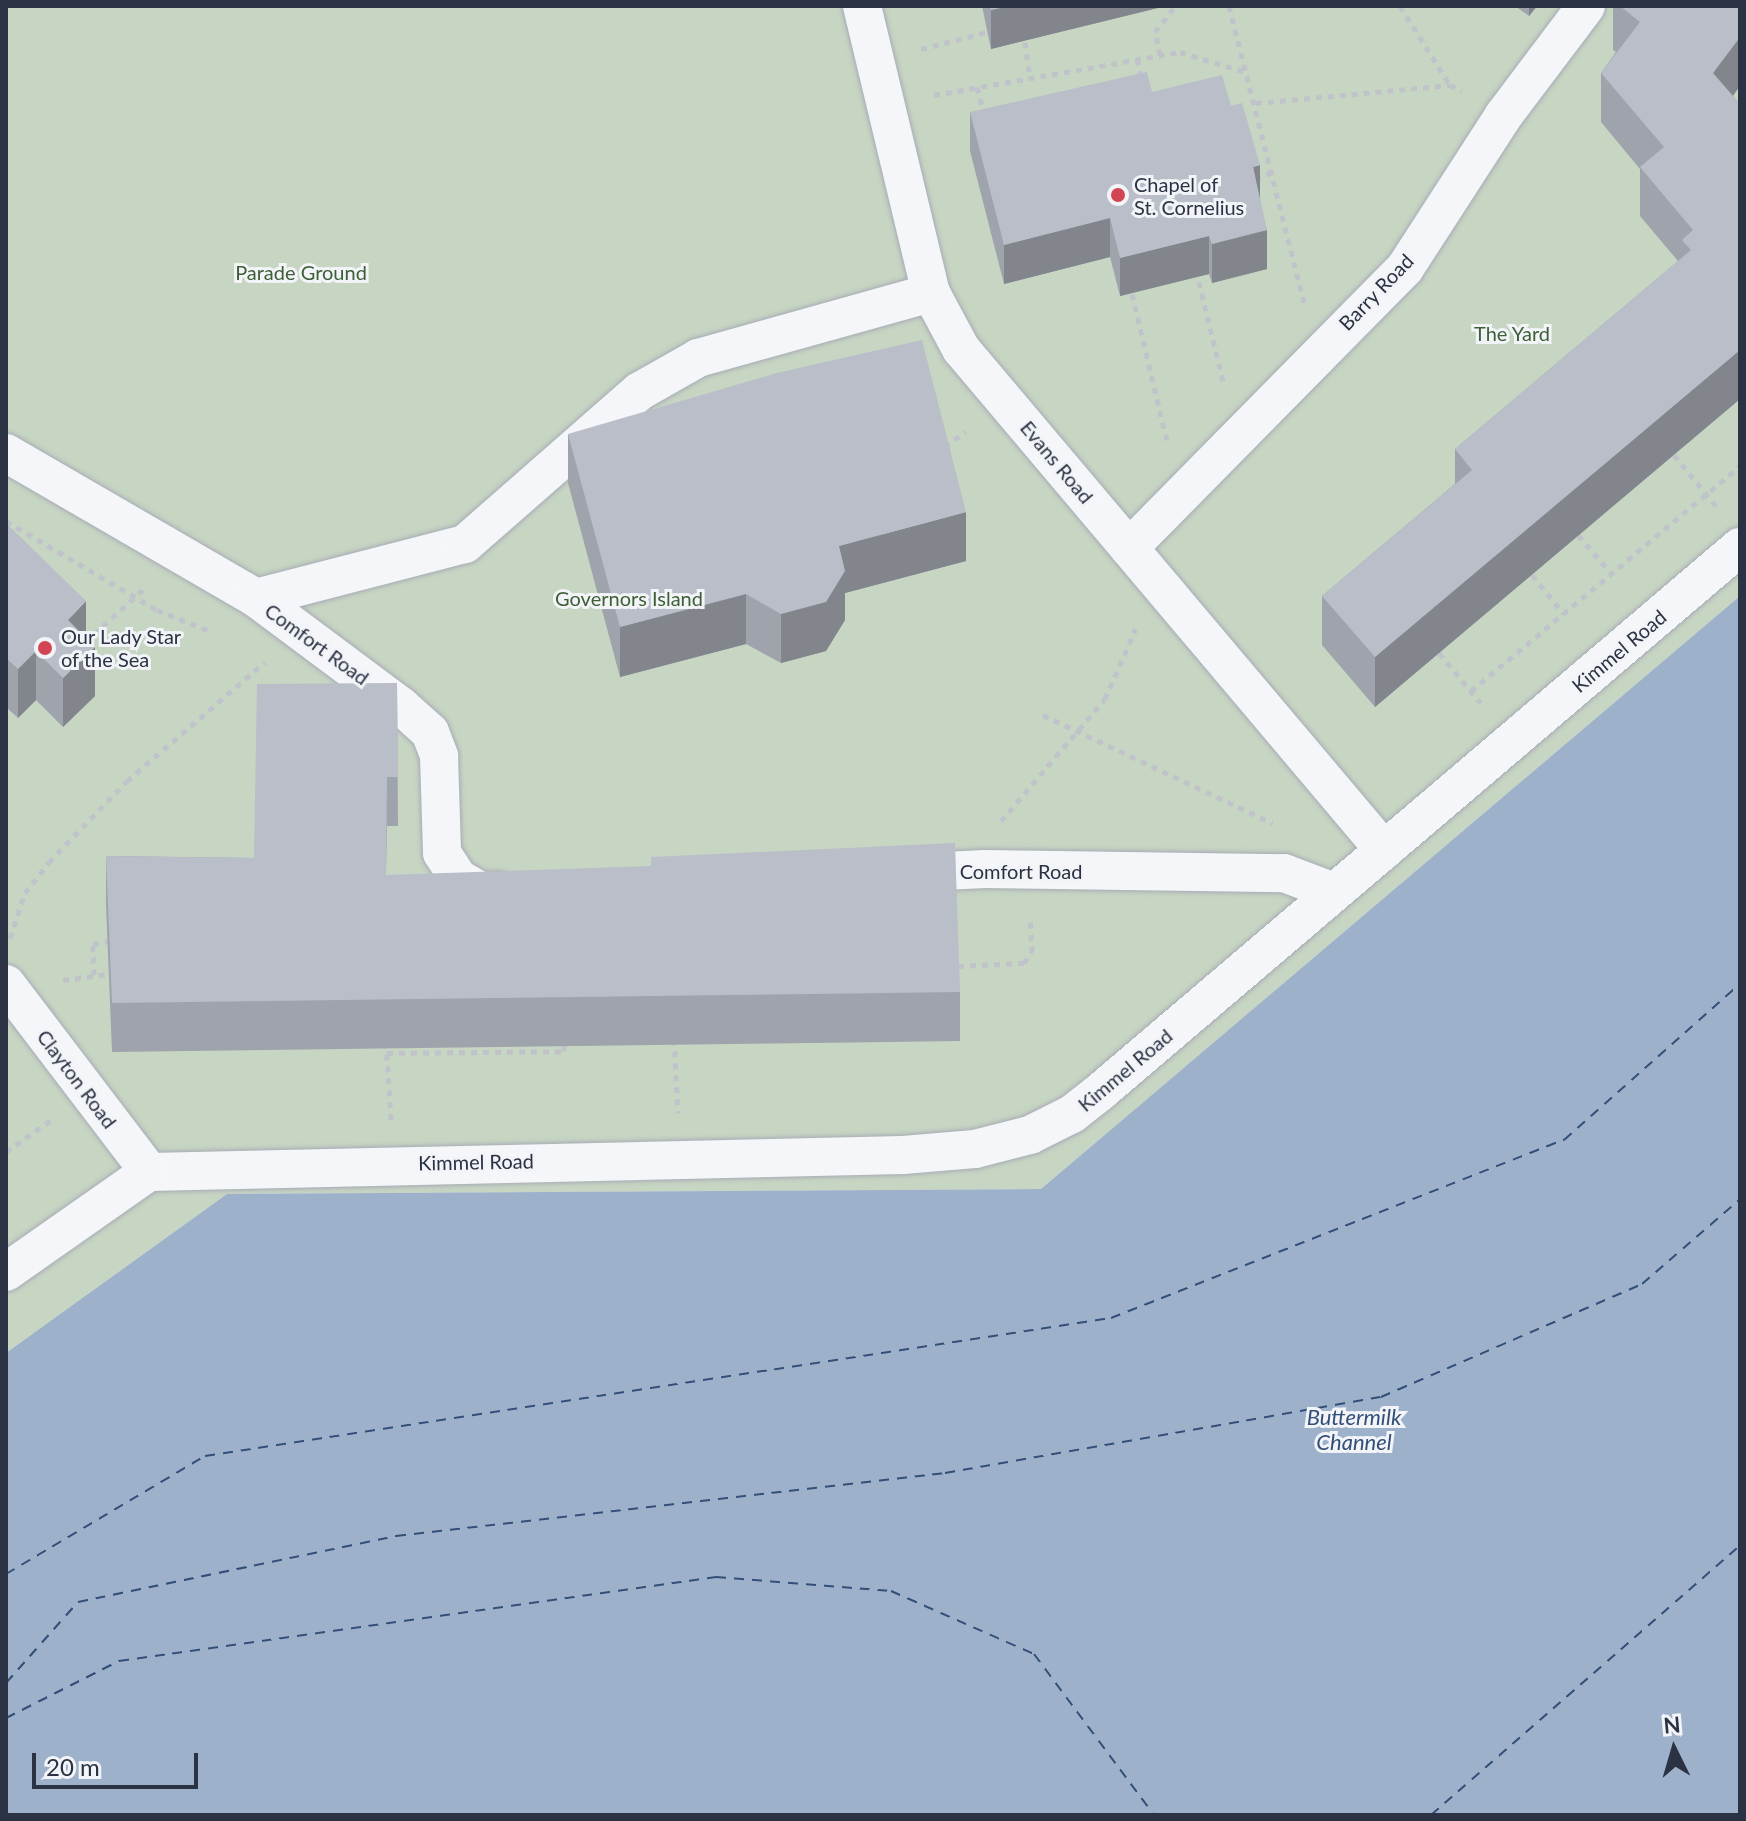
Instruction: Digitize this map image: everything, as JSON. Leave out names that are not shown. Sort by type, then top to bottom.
[{"type":"street","name":"Evans Road","points":[[862,6],[888,103],[931,293],[961,349],[1384,850]]},
{"type":"street","name":"Barry Road","points":[[1129,548],[1316,352],[1405,268],[1504,115],[1586,6]]},
{"type":"street","name":"Comfort Road","points":[[256,598],[465,544],[640,391],[698,358],[931,293]]},
{"type":"street","name":"Comfort Road","points":[[6,453],[188,555],[256,598],[430,732],[439,756],[442,853],[458,878],[482,892],[536,889]]},
{"type":"street","name":"Kimmel Road","points":[[149,1172],[392,1163],[903,1155],[975,1149],[1030,1135],[1072,1114],[1100,1092],[1513,741],[1733,533]]},
{"type":"street","name":"Comfort Road","points":[[863,875],[985,869],[1284,873],[1334,892]]},
{"type":"street","name":"Clayton Road","points":[[6,984],[149,1172]]},
{"type":"street","points":[[6,1272],[149,1172]]},
{"type":"path","points":[[1160,55],[1155,32],[1175,6]]},
{"type":"path","points":[[1229,6],[1256,103],[1316,352]]},
{"type":"path","points":[[1400,6],[1450,85],[1504,115]]},
{"type":"path","points":[[877,61],[987,32]]},
{"type":"path","points":[[1025,42],[1030,77]]},
{"type":"path","points":[[888,103],[1180,52],[1246,72]]},
{"type":"path","points":[[1137,59],[1144,92]]},
{"type":"path","points":[[1256,103],[1450,85]]},
{"type":"path","points":[[977,87],[987,130]]},
{"type":"path","points":[[1251,180],[1273,172]]},
{"type":"path","points":[[1196,270],[1236,434]]},
{"type":"path","points":[[1132,294],[1180,494]]},
{"type":"path","points":[[1674,455],[1733,533]]},
{"type":"path","points":[[1471,691],[1740,466]]},
{"type":"path","points":[[6,521],[136,594],[157,610],[227,638]]},
{"type":"path","points":[[1578,535],[1611,573]]},
{"type":"path","points":[[81,645],[136,594],[188,555]]},
{"type":"path","points":[[1532,575],[1564,614]]},
{"type":"path","points":[[985,869],[992,831],[1077,735],[1116,678],[1144,607],[1165,589]]},
{"type":"path","points":[[9,942],[25,893],[49,862],[127,781],[272,655],[263,652]]},
{"type":"path","points":[[1439,653],[1513,741]]},
{"type":"path","points":[[1043,715],[1077,735],[1283,827]]},
{"type":"path","points":[[958,966],[1029,958],[1027,870]]},
{"type":"path","points":[[94,975],[93,944],[108,941]]},
{"type":"path","points":[[674,1029],[681,1158]]},
{"type":"path","points":[[386,1038],[392,1163]]},
{"type":"path","points":[[387,1053],[564,1051],[564,1044]]},
{"type":"green space","name":"Governors Island","points":[[6,6],[1740,6],[1740,596],[1041,1189],[227,1194],[6,1353]]},
{"type":"water","name":"Buttermilk Channel","points":[[1740,596],[1740,1815],[6,1815],[6,1353],[227,1194],[1041,1189]]},
{"type":"building","points":[[1620,6],[1740,6],[1740,37],[1713,73],[1740,104],[1740,350],[1375,657],[1322,596],[1472,470],[1455,449],[1691,250],[1682,240],[1693,230],[1640,167],[1664,147],[1601,73],[1640,22]]},
{"type":"building","name":"Chapel of St. Cornelius","points":[[1147,72],[1152,92],[1222,75],[1231,106],[1242,103],[1260,165],[1253,167],[1267,230],[1212,244],[1209,236],[1120,258],[1110,218],[1004,245],[970,112]]},
{"type":"building","points":[[922,340],[966,512],[839,546],[845,571],[826,602],[781,614],[746,594],[620,627],[568,434],[777,373]]},
{"type":"building","points":[[6,523],[86,601],[68,620],[95,647],[63,678],[36,651],[18,669],[6,658]]},
{"type":"building","points":[[397,683],[398,777],[387,777],[386,875],[651,866],[651,857],[955,843],[960,992],[112,1003],[106,856],[254,858],[257,684]]},
{"type":"ferry route","points":[[6,1574],[205,1456],[1111,1318],[1564,1140],[1740,984]]},
{"type":"ferry route","points":[[6,1683],[78,1602],[396,1536],[945,1473],[1381,1397],[1642,1284],[1740,1199]]},
{"type":"ferry route","points":[[1431,1815],[1740,1545]]},
{"type":"ferry route","points":[[6,1718],[119,1661],[716,1577],[891,1591],[1034,1654],[1154,1815]]},
{"type":"place","name":"Chapel of St. Cornelius","points":[[1118,195]]},
{"type":"place","name":"Our Lady Star of the Sea","points":[[45,648]]},
{"type":"park label","name":"Parade Ground","points":[[301,272]]},
{"type":"park label","name":"The Yard","points":[[1512,333]]}]
